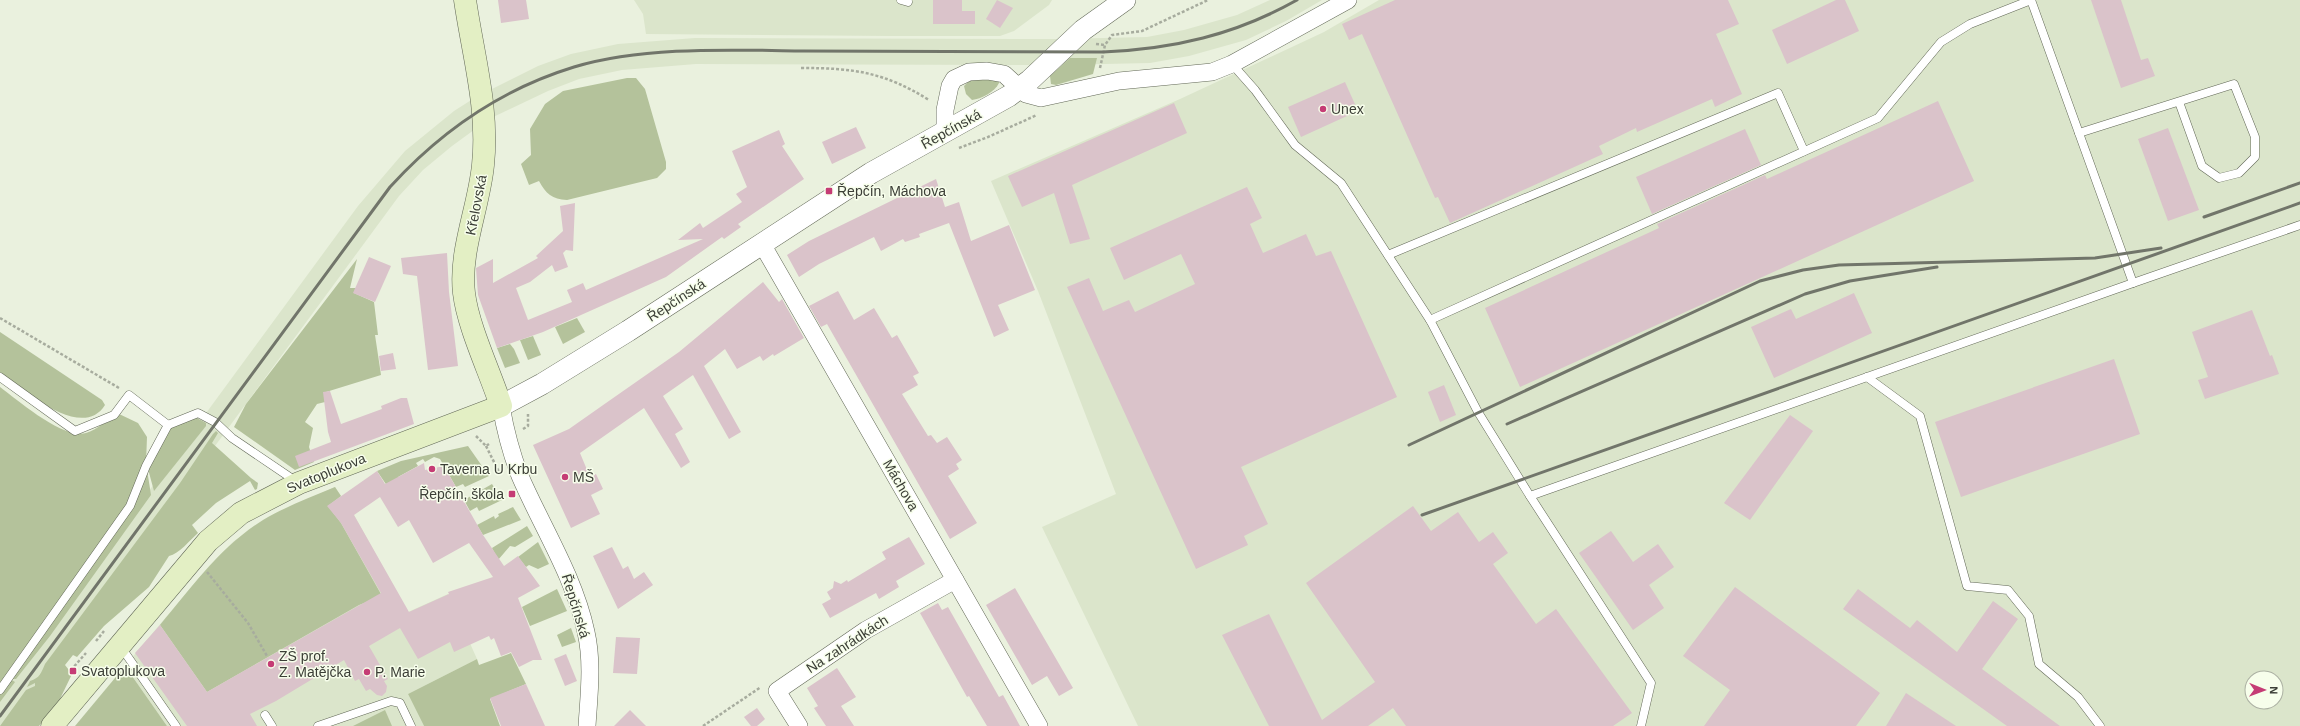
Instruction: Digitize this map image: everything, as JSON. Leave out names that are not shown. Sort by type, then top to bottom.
[{"type":"main road","name":"Křelovská","points":[[465,0],[485,130],[482,176],[466,255],[464,288],[468,313],[501,406]]},
{"type":"main road","name":"Svatoplukova","points":[[52,726],[119,645],[219,530],[252,507],[299,483],[501,406]]},
{"type":"street","name":"Řepčínská","points":[[587,726],[590,664],[586,632],[574,592],[520,475],[507,436],[501,406],[571,367],[766,251],[871,173],[1003,100],[1020,88],[1082,30],[1125,0]]},
{"type":"street","points":[[945,132],[945,110],[950,86],[954,79],[969,72],[996,72],[1010,78],[1020,88],[1033,97],[1049,97],[1119,81],[1212,72],[1232,64],[1348,0]]},
{"type":"street","name":"Máchova","points":[[766,251],[1039,726]]},
{"type":"street","name":"Na zahrádkách","points":[[799,726],[777,691],[866,630],[955,580]]},
{"type":"lane","points":[[1430,320],[1878,118],[1941,42],[1970,24],[2031,0],[2133,283]]},
{"type":"lane","points":[[1232,64],[1255,90],[1295,145],[1341,183],[1430,320],[1478,412],[1530,496],[1651,683],[1641,726]]},
{"type":"lane","points":[[2079,133],[2234,84],[2255,137],[2255,157],[2239,173],[2219,178],[2202,166],[2178,102]]},
{"type":"lane","points":[[1388,255],[1778,93],[1804,151]]},
{"type":"lane","points":[[1530,496],[2300,225]]},
{"type":"lane","points":[[0,377],[75,431],[114,415],[129,395],[168,425]]},
{"type":"lane","points":[[1867,377],[1920,416],[1967,586],[2008,590],[2029,616],[2039,664],[2078,697],[2100,726]]},
{"type":"lane","points":[[0,690],[130,506],[146,466],[168,425],[198,413],[215,422],[232,438],[299,483]]},
{"type":"lane","points":[[119,645],[176,726]]},
{"type":"lane","points":[[318,726],[391,701],[400,703],[411,726]]},
{"type":"lane","points":[[265,716],[272,726]]},
{"type":"path","points":[[1098,74],[1105,45],[1112,35],[1142,32],[1208,0]]},
{"type":"path","points":[[801,68],[838,68],[879,75],[907,87],[945,110]]},
{"type":"path","points":[[0,318],[129,395]]},
{"type":"path","points":[[473,435],[488,445],[502,479]]},
{"type":"path","points":[[203,568],[216,581],[248,623],[268,656]]},
{"type":"shaded area","points":[[634,0],[1052,0],[1049,5],[1014,31],[1000,36],[890,36],[646,34],[643,14]]},
{"type":"shaded area","points":[[1270,0],[1322,0],[1286,21],[1246,40],[1189,56],[1150,63],[1058,65],[696,64],[622,70],[579,79],[548,91],[489,119],[452,146],[423,170],[399,196],[9,726],[0,726],[0,694],[358,206],[405,151],[454,111],[476,97],[538,66],[571,54],[618,44],[695,38],[1059,39],[1147,37],[1184,30],[1237,15]]},
{"type":"shaded area","points":[[1379,0],[2300,0],[2300,726],[1138,726],[1042,527],[1116,494],[1038,291],[991,181],[1180,99],[1324,32]]},
{"type":"shaded area","points":[[1070,58],[1097,58],[1093,74],[1056,85],[1051,84],[1050,76]]},
{"type":"shaded area","points":[[627,78],[636,78],[645,89],[666,162],[666,169],[657,178],[567,200],[550,195],[539,181],[529,185],[521,164],[531,155],[530,129],[545,104],[563,91]]},
{"type":"shaded area","points":[[972,78],[999,81],[999,83],[987,94],[972,100],[966,94],[964,86]]},
{"type":"shaded area","points":[[357,259],[350,288],[356,288],[354,293],[374,302],[378,335],[375,335],[381,375],[326,392],[325,402],[317,404],[305,422],[313,428],[309,447],[314,462],[295,470],[234,427],[246,404]]},
{"type":"shaded area","points":[[577,318],[585,332],[563,344],[555,327]]},
{"type":"shaded area","points":[[0,332],[102,400],[105,405],[95,415],[82,418],[67,415],[52,409],[22,390],[0,373]]},
{"type":"shaded area","points":[[533,336],[541,355],[528,360],[520,340]]},
{"type":"shaded area","points":[[510,344],[514,349],[520,363],[505,368],[497,348]]},
{"type":"shaded area","points":[[0,387],[41,418],[53,425],[76,433],[90,432],[117,413],[138,423],[147,437],[146,463],[151,495],[50,636],[16,679],[10,679],[15,682],[0,702]]},
{"type":"shaded area","points":[[197,418],[206,423],[206,426],[154,491],[148,469],[166,431],[187,420]]},
{"type":"shaded area","points":[[216,431],[218,433],[212,443],[258,483],[257,489],[255,490],[250,481],[216,503],[192,525],[198,533],[180,550],[169,556],[149,587],[104,626],[77,657],[73,655],[65,665],[72,674],[59,701],[39,726],[0,726],[26,690],[35,686],[35,683],[27,687],[30,681],[40,675],[45,664],[180,483]]},
{"type":"shaded area","points":[[468,446],[489,476],[465,487],[463,484],[456,487],[440,459],[434,457],[425,462],[423,459],[416,463],[418,466],[398,477],[403,487],[392,493],[377,471],[401,461]]},
{"type":"shaded area","points":[[492,484],[502,500],[479,511],[477,507],[470,511],[464,500]]},
{"type":"shaded area","points":[[335,487],[354,515],[408,612],[448,594],[477,659],[408,694],[424,726],[167,726],[125,666],[209,566],[234,541],[274,514]]},
{"type":"shaded area","points":[[335,487],[341,496],[328,506],[341,523],[382,596],[359,605],[207,692],[160,625],[207,568],[248,530],[263,520],[298,502]]},
{"type":"shaded area","points":[[513,507],[521,520],[483,535],[477,525],[494,516],[495,519],[499,516],[498,514]]},
{"type":"shaded area","points":[[527,526],[533,536],[515,547],[510,546],[498,560],[492,548]]},
{"type":"shaded area","points":[[538,542],[549,564],[538,569],[529,565],[526,567],[518,557]]},
{"type":"shaded area","points":[[557,589],[567,611],[530,626],[522,607]]},
{"type":"shaded area","points":[[571,628],[576,642],[562,647],[557,635]]},
{"type":"shaded area","points":[[511,653],[526,684],[490,699],[500,726],[424,726],[408,694],[477,659],[479,665]]},
{"type":"shaded area","points":[[125,666],[167,726],[75,726]]},
{"type":"shaded area","points":[[385,710],[392,726],[353,726]]},
{"type":"building","points":[[498,0],[526,0],[529,19],[501,23]]},
{"type":"building","points":[[933,0],[962,0],[962,11],[975,11],[975,24],[933,24]]},
{"type":"building","points":[[997,0],[1013,8],[1000,28],[986,19]]},
{"type":"building","points":[[1395,0],[1728,0],[1739,24],[1716,34],[1742,94],[1715,107],[1712,99],[1637,132],[1636,128],[1599,146],[1603,154],[1450,223],[1438,197],[1435,198],[1362,34],[1349,40],[1342,24]]},
{"type":"building","points":[[1836,0],[1845,0],[1859,31],[1787,64],[1772,30]]},
{"type":"building","points":[[2091,0],[2121,0],[2141,60],[2148,58],[2155,76],[2121,88]]},
{"type":"building","name":"Unex","points":[[1345,82],[1358,111],[1301,137],[1288,107]]},
{"type":"building","points":[[1938,101],[1974,181],[1520,387],[1485,308],[1659,228],[1657,224],[1765,175],[1767,179]]},
{"type":"building","points":[[1174,103],[1187,133],[1072,185],[1090,239],[1070,244],[1054,193],[1022,207],[1008,176]]},
{"type":"building","points":[[856,127],[866,148],[832,164],[822,142]]},
{"type":"building","points":[[2168,128],[2199,210],[2168,221],[2138,139]]},
{"type":"building","points":[[1745,129],[1761,165],[1652,214],[1636,177]]},
{"type":"building","points":[[779,130],[785,144],[782,146],[804,179],[738,224],[741,227],[724,239],[722,237],[666,277],[543,332],[497,348],[478,295],[476,268],[493,259],[493,283],[538,258],[536,256],[563,231],[560,206],[575,203],[573,251],[566,250],[563,253],[568,267],[555,272],[552,265],[530,282],[516,288],[528,320],[572,302],[567,290],[583,283],[586,290],[703,239],[678,240],[700,223],[703,228],[742,202],[736,194],[747,187],[732,151]]},
{"type":"building","points":[[936,179],[945,207],[959,202],[971,241],[1009,225],[1035,290],[998,305],[1009,330],[994,337],[949,223],[919,234],[920,237],[905,242],[903,239],[881,251],[874,237],[819,264],[799,277],[787,255],[809,241]]},
{"type":"building","points":[[1247,187],[1262,218],[1250,224],[1263,253],[1306,234],[1316,256],[1331,251],[1397,397],[1241,467],[1268,524],[1244,536],[1248,545],[1196,569],[1067,287],[1089,278],[1103,311],[1129,300],[1135,312],[1195,284],[1181,254],[1124,280],[1110,248]]},
{"type":"building","points":[[447,253],[449,292],[458,366],[428,370],[417,276],[403,274],[401,258]]},
{"type":"building","points":[[369,257],[391,266],[375,302],[353,293]]},
{"type":"building","points":[[763,282],[779,302],[782,299],[804,338],[774,356],[773,354],[763,361],[760,356],[737,369],[725,349],[704,366],[741,432],[729,439],[693,375],[663,396],[683,429],[675,434],[690,462],[681,468],[644,408],[580,453],[590,477],[596,474],[603,489],[591,495],[600,514],[571,528],[533,445],[569,429],[679,352]]},
{"type":"building","points":[[838,291],[854,320],[874,308],[892,338],[897,335],[919,373],[913,376],[918,385],[902,394],[928,436],[931,435],[937,443],[947,437],[962,460],[956,464],[959,469],[948,476],[977,523],[950,539],[827,324],[821,327],[809,306]]},
{"type":"building","points":[[1854,293],[1872,333],[1774,378],[1751,327],[1791,309],[1796,319]]},
{"type":"building","points":[[2252,310],[2270,356],[2272,355],[2279,374],[2205,399],[2198,380],[2208,377],[2192,332]]},
{"type":"building","points":[[393,353],[396,369],[381,371],[379,356]]},
{"type":"building","points":[[2114,359],[2140,434],[1961,497],[1935,422]]},
{"type":"building","points":[[1444,385],[1456,415],[1440,422],[1428,392]]},
{"type":"building","points":[[330,391],[341,424],[382,409],[381,406],[401,398],[407,398],[414,424],[299,467],[295,456],[331,442],[328,432],[323,392]]},
{"type":"building","points":[[1790,415],[1813,431],[1750,520],[1724,503]]},
{"type":"building","points":[[424,463],[425,470],[444,466],[483,535],[504,566],[518,556],[540,586],[518,598],[542,660],[533,660],[519,667],[511,652],[501,656],[494,638],[491,640],[489,636],[454,652],[450,642],[418,659],[400,628],[369,646],[388,679],[384,681],[387,686],[386,692],[382,696],[377,695],[370,689],[366,691],[359,679],[355,681],[344,660],[276,701],[250,714],[257,726],[187,726],[135,653],[160,625],[207,692],[381,593],[341,523],[327,506],[377,471],[385,484]],"holes":[[[380,497],[398,527],[409,520],[433,563],[469,543],[493,577],[448,592],[449,594],[409,612],[354,515]]]},
{"type":"building","points":[[1413,506],[1431,531],[1458,512],[1479,542],[1493,532],[1508,553],[1493,564],[1536,624],[1556,609],[1632,713],[1613,726],[1406,726],[1393,708],[1368,726],[1269,726],[1222,635],[1269,614],[1322,720],[1375,682],[1306,583]]},
{"type":"building","points":[[1611,531],[1633,562],[1658,544],[1674,567],[1649,585],[1664,608],[1633,630],[1579,553]]},
{"type":"building","points":[[909,537],[925,564],[896,581],[899,587],[879,599],[876,593],[830,618],[822,604],[831,599],[827,592],[833,588],[834,581],[841,584],[847,580],[848,582],[886,559],[882,552]]},
{"type":"building","points":[[612,547],[623,569],[628,566],[634,579],[644,572],[653,585],[618,609],[593,556]]},
{"type":"building","points":[[1735,587],[1880,693],[1856,726],[1704,726],[1730,690],[1683,656]]},
{"type":"building","points":[[1015,588],[1073,688],[1059,696],[1047,676],[1032,685],[986,605]]},
{"type":"building","points":[[1858,589],[1910,628],[1917,620],[1957,652],[1993,601],[2018,619],[1982,669],[2060,726],[2007,726],[1843,609]]},
{"type":"building","points":[[938,603],[942,610],[948,607],[999,697],[1003,695],[1020,726],[987,726],[969,696],[967,697],[920,613]]},
{"type":"building","points":[[616,637],[640,638],[637,674],[613,673]]},
{"type":"building","points":[[566,654],[577,681],[565,686],[554,659]]},
{"type":"building","points":[[837,668],[856,697],[841,706],[854,726],[826,726],[814,708],[818,706],[807,688]]},
{"type":"building","points":[[526,684],[545,726],[501,726],[490,698]]},
{"type":"building","points":[[1906,693],[1956,726],[1886,726]]},
{"type":"building","points":[[757,708],[765,719],[757,726],[751,726],[744,717]]},
{"type":"building","points":[[630,710],[646,726],[614,726]]},
{"type":"railway","points":[[0,716],[390,187],[430,148],[451,131],[497,100],[547,76],[574,67],[601,60],[658,52],[718,50],[1103,52],[1154,48],[1203,38],[1227,31],[1274,12],[1297,0]]},
{"type":"railway","points":[[2204,217],[2300,183]]},
{"type":"railway","points":[[1422,515],[2300,203]]},
{"type":"railway","points":[[1409,445],[1760,281],[1803,270],[1839,265],[2095,258],[2161,248]]},
{"type":"railway","points":[[1507,424],[1805,294],[1850,281],[1937,267]]},
{"type":"place","name":"Unex","points":[[1323,109]]},
{"type":"place","name":"Řepčín, Máchova","points":[[829,191]]},
{"type":"place","name":"Taverna U Krbu","points":[[432,469]]},
{"type":"place","name":"MŠ","points":[[565,477]]},
{"type":"place","name":"Řepčín, škola","points":[[512,494]]},
{"type":"place","name":"ZŠ prof. Z. Matějčka","points":[[271,664]]},
{"type":"place","name":"Svatoplukova","points":[[73,671]]},
{"type":"place","name":"P. Marie","points":[[367,672]]}]
